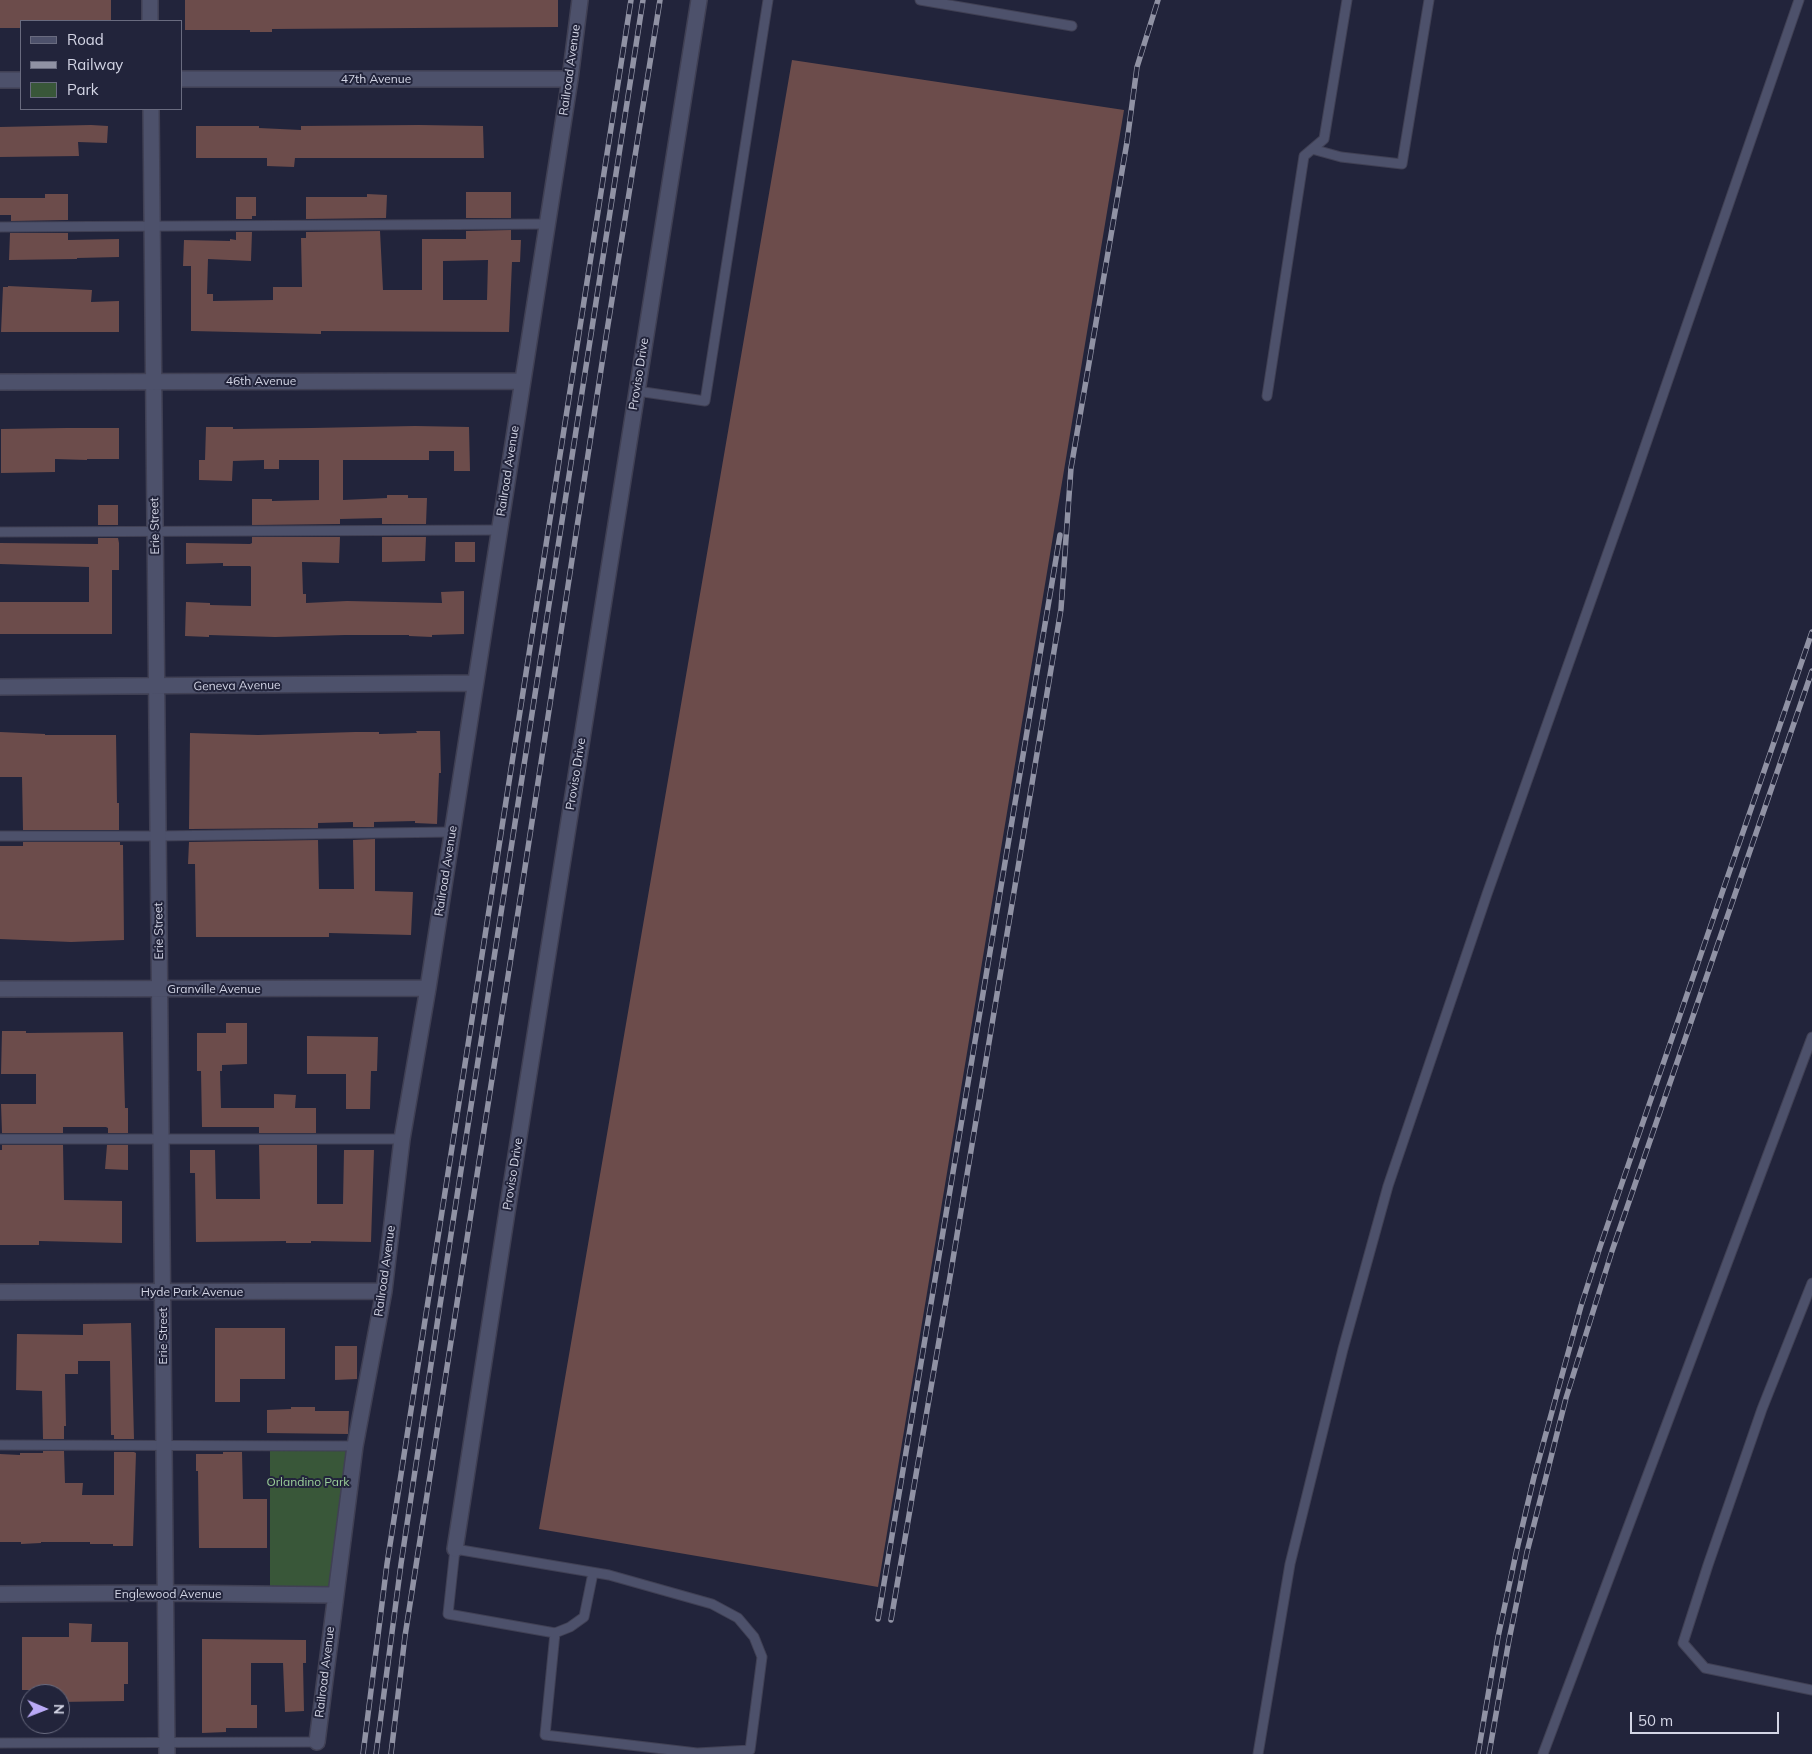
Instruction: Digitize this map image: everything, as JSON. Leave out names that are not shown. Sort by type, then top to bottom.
[{"type":"street","points":[[150,0],[150,20]]},
{"type":"street","name":"Railroad Avenue","points":[[317,1742],[355,1446],[384,1291],[402,1138],[428,988],[474,683],[570,79],[580,0]]},
{"type":"street","name":"Proviso Drive","points":[[455,1549],[699,0]]},
{"type":"street","name":"47th Avenue","points":[[182,79],[570,79]]},
{"type":"street","points":[[0,80],[20,80]]},
{"type":"street","name":"Erie Street","points":[[151,110],[152,381],[167,1748]]},
{"type":"street","name":"46th Avenue","points":[[0,382],[522,380]]},
{"type":"street","name":"Geneva Avenue","points":[[0,687],[474,683]]},
{"type":"street","name":"Granville Avenue","points":[[0,989],[428,988]]},
{"type":"street","name":"Hyde Park Avenue","points":[[0,1292],[384,1291]]},
{"type":"street","name":"Englewood Avenue","points":[[0,1594],[335,1595]]},
{"type":"lane","points":[[637,391],[705,401],[768,0]]},
{"type":"lane","points":[[920,0],[1072,26]]},
{"type":"lane","points":[[1267,396],[1304,156],[1324,139],[1347,0]]},
{"type":"lane","points":[[1312,149],[1341,157],[1402,164],[1429,0]]},
{"type":"lane","points":[[1258,1754],[1290,1564],[1343,1349],[1388,1186],[1487,894],[1629,493],[1799,0]]},
{"type":"lane","points":[[0,227],[546,224]]},
{"type":"lane","points":[[0,532],[499,530]]},
{"type":"lane","points":[[0,836],[452,832]]},
{"type":"lane","points":[[1543,1754],[1812,1037]]},
{"type":"lane","points":[[0,1138],[402,1138]]},
{"type":"lane","points":[[1812,1283],[1762,1409],[1683,1643],[1705,1668],[1812,1690]]},
{"type":"lane","points":[[0,1445],[355,1446]]},
{"type":"lane","points":[[555,1633],[545,1735],[697,1753],[750,1750],[762,1657],[754,1637],[738,1618],[712,1604],[610,1576],[593,1573],[455,1549],[448,1614],[555,1633],[570,1627],[584,1617],[593,1573]]},
{"type":"lane","points":[[0,1743],[167,1748],[317,1742]]},
{"type":"green space","name":"Orlandino Park","points":[[270,1443],[352,1443],[332,1598],[270,1598]]},
{"type":"building","points":[[0,0],[111,0],[111,20],[20,20],[20,28],[0,28]]},
{"type":"building","points":[[185,0],[558,0],[558,27],[272,29],[272,32],[185,30]]},
{"type":"building","points":[[792,60],[1124,110],[878,1587],[539,1529]]},
{"type":"building","points":[[108,126],[107,143],[78,142],[79,156],[0,157],[0,127]]},
{"type":"building","points":[[196,126],[259,126],[259,128],[301,130],[301,126],[483,126],[484,158],[295,158],[294,167],[267,166],[267,158],[196,158]]},
{"type":"building","points":[[466,192],[511,192],[511,218],[466,218]]},
{"type":"building","points":[[45,194],[68,194],[68,220],[11,221],[11,215],[0,215],[0,198],[45,198]]},
{"type":"building","points":[[367,194],[387,195],[386,218],[306,219],[306,197],[367,197]]},
{"type":"building","points":[[236,197],[256,197],[256,216],[252,216],[252,219],[236,219]]},
{"type":"building","points":[[511,230],[511,240],[521,240],[520,262],[512,262],[509,332],[321,331],[321,334],[191,331],[191,266],[183,266],[184,240],[230,241],[230,239],[236,240],[236,232],[252,232],[251,261],[208,259],[207,294],[213,294],[213,301],[273,300],[273,287],[302,287],[301,238],[306,238],[306,232],[380,231],[383,290],[422,290],[422,239],[466,239],[466,231]],"holes":[[[488,260],[487,300],[443,300],[443,261]]]},
{"type":"building","points":[[10,233],[68,233],[68,240],[119,239],[119,257],[9,260]]},
{"type":"building","points":[[3,287],[92,290],[91,302],[119,301],[119,332],[1,332]]},
{"type":"building","points":[[206,427],[233,427],[233,429],[469,427],[470,471],[454,471],[454,451],[429,451],[429,460],[343,460],[343,500],[387,498],[387,495],[408,495],[408,498],[427,498],[426,524],[382,524],[382,518],[340,519],[340,524],[252,525],[252,499],[272,499],[272,501],[319,500],[319,460],[279,460],[279,469],[264,469],[264,460],[233,461],[232,481],[199,480],[199,460],[205,460]]},
{"type":"building","points":[[119,428],[119,459],[55,459],[55,472],[1,473],[1,429]]},
{"type":"building","points":[[98,505],[118,505],[118,525],[98,525]]},
{"type":"building","points":[[252,537],[340,537],[339,563],[302,562],[303,594],[306,594],[306,603],[347,601],[442,603],[441,592],[464,591],[464,634],[432,635],[432,637],[409,635],[185,636],[186,602],[210,603],[210,605],[251,606],[250,566],[223,566],[223,563],[186,564],[186,543],[250,544],[252,543]]},
{"type":"building","points":[[382,537],[426,537],[425,561],[382,562]]},
{"type":"building","points":[[98,538],[118,538],[119,543],[119,570],[112,570],[112,634],[0,634],[0,602],[89,602],[89,567],[0,564],[0,543],[98,544]]},
{"type":"building","points":[[455,542],[475,542],[475,562],[455,562]]},
{"type":"building","points":[[416,731],[440,731],[441,773],[439,773],[437,824],[415,823],[415,821],[374,822],[374,827],[353,827],[353,822],[318,823],[318,828],[189,829],[190,733],[258,735],[379,732],[379,734],[417,733]]},
{"type":"building","points":[[0,732],[45,735],[116,735],[119,830],[23,830],[22,777],[0,777]]},
{"type":"building","points":[[375,839],[375,891],[413,892],[411,935],[329,933],[329,937],[196,937],[195,864],[188,864],[189,842],[318,840],[319,889],[354,889],[353,840]]},
{"type":"building","points":[[23,842],[120,842],[120,845],[123,845],[124,940],[71,942],[0,939],[0,846],[23,846]]},
{"type":"building","points":[[226,1023],[247,1023],[247,1064],[222,1065],[222,1071],[220,1071],[221,1108],[274,1108],[274,1094],[296,1095],[295,1108],[316,1108],[316,1133],[259,1133],[259,1127],[202,1127],[201,1071],[197,1071],[197,1033],[226,1033]]},
{"type":"building","points":[[2,1031],[26,1031],[26,1033],[123,1032],[125,1108],[128,1108],[128,1133],[108,1133],[108,1128],[106,1127],[63,1127],[63,1133],[2,1133],[1,1104],[36,1104],[36,1074],[1,1074]]},
{"type":"building","points":[[307,1036],[378,1037],[377,1071],[371,1071],[370,1109],[346,1109],[346,1074],[307,1074]]},
{"type":"building","points":[[2,1145],[63,1145],[64,1200],[122,1201],[122,1243],[39,1241],[39,1245],[0,1245],[0,1150],[2,1150]]},
{"type":"building","points":[[107,1145],[128,1145],[128,1170],[105,1169]]},
{"type":"building","points":[[259,1145],[317,1145],[317,1204],[343,1204],[344,1150],[374,1150],[371,1242],[196,1242],[195,1173],[190,1173],[190,1150],[215,1150],[216,1199],[260,1199]]},
{"type":"building","points":[[131,1323],[134,1439],[114,1439],[114,1435],[111,1435],[110,1361],[78,1361],[78,1374],[65,1374],[66,1426],[64,1426],[64,1439],[43,1439],[42,1391],[16,1390],[17,1334],[83,1335],[83,1324]]},
{"type":"building","points":[[215,1328],[285,1328],[285,1379],[240,1379],[240,1402],[215,1402]]},
{"type":"building","points":[[335,1346],[357,1346],[357,1379],[335,1380]]},
{"type":"building","points":[[291,1407],[315,1407],[315,1411],[349,1411],[348,1434],[267,1433],[267,1410],[291,1409]]},
{"type":"building","points":[[43,1451],[64,1451],[65,1483],[83,1483],[82,1495],[114,1495],[114,1452],[136,1453],[133,1546],[90,1544],[90,1542],[21,1544],[21,1542],[0,1542],[0,1454],[20,1455],[20,1453],[43,1453]]},
{"type":"building","points":[[223,1452],[242,1452],[243,1499],[267,1499],[267,1548],[199,1548],[196,1454],[223,1454]]},
{"type":"building","points":[[69,1623],[92,1624],[91,1642],[128,1642],[128,1684],[124,1684],[124,1701],[70,1702],[70,1684],[22,1684],[22,1637],[69,1637]]},
{"type":"building","points":[[202,1639],[306,1640],[306,1663],[303,1663],[304,1711],[285,1712],[283,1663],[251,1663],[251,1705],[257,1705],[257,1728],[226,1728],[226,1732],[202,1733]]},
{"type":"railway","points":[[363,1754],[387,1564],[631,0]]},
{"type":"railway","points":[[376,1754],[401,1564],[438,1318],[643,0]]},
{"type":"railway","points":[[391,1754],[405,1636],[660,0]]},
{"type":"railway","points":[[891,1620],[1061,609],[1071,468],[1127,142],[1137,67],[1158,0]]},
{"type":"railway","points":[[878,1619],[1060,535]]},
{"type":"railway","points":[[1478,1754],[1498,1637],[1517,1549],[1534,1477],[1581,1306],[1812,632]]},
{"type":"railway","points":[[1489,1754],[1527,1552],[1566,1398],[1612,1251],[1812,671]]}]
